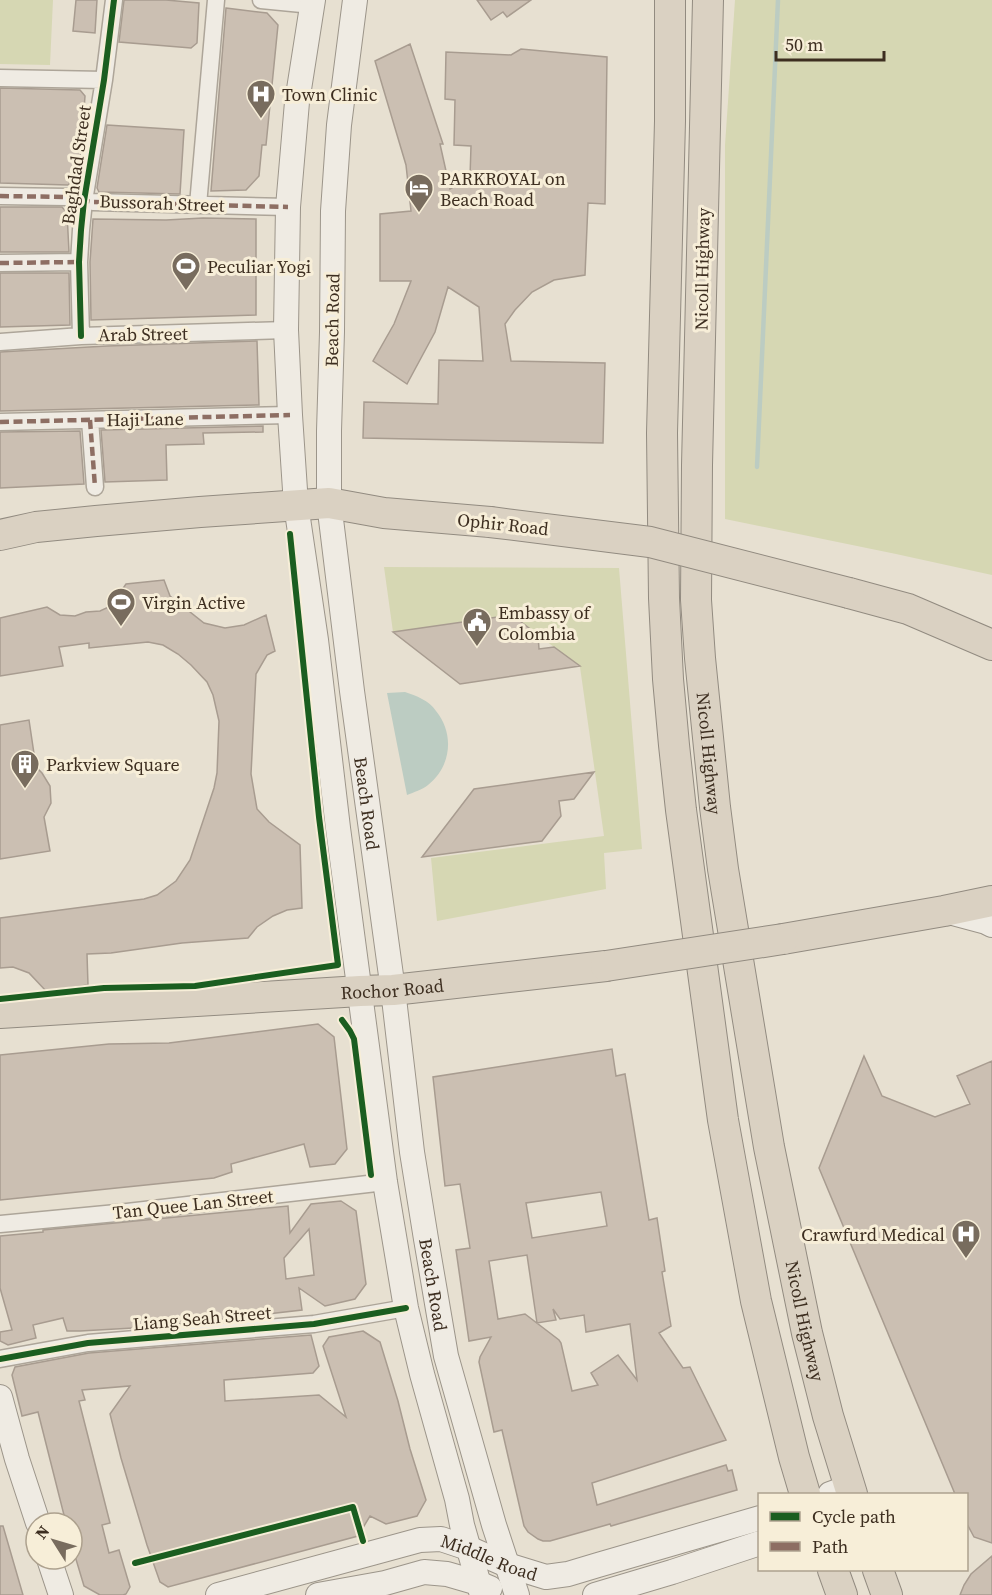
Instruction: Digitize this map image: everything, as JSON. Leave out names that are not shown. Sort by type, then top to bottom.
[{"type":"highway","name":"Nicoll Highway","points":[[670,0],[670,121],[662,433],[664,598],[668,679],[681,810],[723,1120],[756,1301],[805,1493]]},
{"type":"highway","name":"Nicoll Highway","points":[[708,0],[697,465],[696,600],[701,670],[723,869],[769,1147],[809,1344],[828,1416],[844,1492]]},
{"type":"highway","name":"Ophir Road","points":[[0,535],[36,527],[96,521],[329,503],[384,513],[490,522],[650,542],[908,609],[992,645]]},
{"type":"highway","name":"Rochor Road","points":[[0,1013],[393,990],[606,966],[783,939],[992,901]]},
{"type":"highway","points":[[833,1571],[842,1595]]},
{"type":"highway","points":[[879,1571],[887,1595]]},
{"type":"main road","name":"Beach Road","points":[[355,0],[339,125],[333,211],[329,503],[412,1152],[446,1356],[494,1525],[517,1595]]},
{"type":"main road","name":"Beach Road","points":[[313,3],[297,102],[288,207],[286,330],[296,506],[316,640],[338,828],[385,1182],[406,1308],[480,1589]]},
{"type":"main road","points":[[944,911],[992,925]]},
{"type":"main road","points":[[0,1397],[34,1511]]},
{"type":"main road","points":[[441,1539],[455,1516],[457,1499]]},
{"type":"main road","name":"Middle Road","points":[[218,1595],[420,1540],[441,1539],[507,1565],[546,1577],[568,1574],[758,1518]]},
{"type":"main road","points":[[595,1595],[758,1543]]},
{"type":"main road","points":[[53,1571],[61,1595]]},
{"type":"main road","name":"Middle Road","points":[[318,1595],[385,1583],[424,1572],[447,1574],[480,1589],[506,1595]]},
{"type":"street","name":"Baghdad Street","points":[[81,336],[79,262],[84,201],[104,80],[114,0]]},
{"type":"street","points":[[198,205],[216,0]]},
{"type":"street","points":[[261,0],[313,3]]},
{"type":"street","points":[[0,78],[104,80]]},
{"type":"street","name":"Bussorah Street","points":[[0,196],[288,207]]},
{"type":"street","points":[[0,263],[79,262]]},
{"type":"street","name":"Arab Street","points":[[0,342],[81,336],[286,330]]},
{"type":"street","name":"Haji Lane","points":[[0,422],[290,415]]},
{"type":"street","points":[[90,420],[95,487]]},
{"type":"street","name":"Tan Quee Lan Street","points":[[0,1224],[127,1212],[385,1182]]},
{"type":"street","name":"Liang Seah Street","points":[[0,1359],[88,1343],[314,1324],[406,1308]]},
{"type":"green space","points":[[0,0],[53,0],[50,65],[0,64]]},
{"type":"green space","points":[[735,0],[992,0],[992,575],[725,519],[725,145]]},
{"type":"green space","points":[[384,567],[619,568],[642,849],[604,853],[606,889],[437,921],[431,858],[604,836],[580,667],[512,615],[393,632]]},
{"type":"shaded area","points":[[405,692],[422,699],[433,707],[442,720],[448,740],[446,760],[436,778],[421,790],[407,795],[387,693]]},
{"type":"building","points":[[76,0],[97,0],[95,33],[73,31]]},
{"type":"building","points":[[124,0],[199,3],[197,43],[191,48],[119,42]]},
{"type":"building","points":[[477,0],[531,0],[507,17],[503,12],[491,20]]},
{"type":"building","points":[[226,8],[267,13],[278,25],[266,145],[262,145],[259,176],[246,190],[211,191]]},
{"type":"building","points":[[410,44],[443,144],[440,144],[450,189],[470,177],[471,146],[454,145],[455,100],[445,99],[446,52],[511,55],[521,49],[607,57],[605,204],[588,203],[585,275],[554,280],[532,292],[505,324],[511,361],[605,363],[603,443],[363,438],[364,402],[438,404],[439,360],[483,361],[479,307],[448,287],[435,332],[407,384],[373,361],[394,324],[411,281],[380,281],[380,214],[411,211],[406,165],[375,61]]},
{"type":"building","points":[[0,88],[80,90],[85,96],[83,123],[86,123],[77,176],[68,185],[0,183]]},
{"type":"building","points":[[107,125],[184,130],[180,194],[99,192],[97,188]]},
{"type":"building","points":[[0,207],[62,207],[67,213],[69,252],[0,252]]},
{"type":"building","points":[[93,219],[256,219],[256,315],[91,320],[90,262]]},
{"type":"building","points":[[0,273],[69,273],[70,325],[0,327]]},
{"type":"building","points":[[257,341],[259,405],[0,411],[0,352]]},
{"type":"building","points":[[263,426],[263,432],[203,433],[204,444],[166,445],[167,480],[105,482],[101,430]]},
{"type":"building","points":[[80,431],[84,484],[0,488],[0,432]]},
{"type":"building","points":[[164,580],[170,596],[204,623],[225,628],[244,625],[266,615],[275,651],[267,655],[256,674],[251,774],[257,809],[269,822],[300,845],[302,908],[287,910],[273,916],[257,927],[248,938],[87,954],[88,985],[46,991],[29,973],[13,967],[0,968],[0,918],[144,899],[157,895],[176,881],[190,860],[214,788],[217,773],[219,721],[213,695],[207,682],[178,654],[163,645],[148,642],[89,648],[89,643],[59,647],[63,666],[0,676],[0,618],[47,607],[60,615],[75,616],[100,611],[111,606],[126,584]]},
{"type":"building","points":[[512,615],[538,635],[539,649],[554,647],[580,666],[460,684],[393,632]]},
{"type":"building","name":"Parkview Square","points":[[29,720],[36,767],[50,786],[51,803],[44,817],[50,851],[0,859],[0,725]]},
{"type":"building","points":[[594,772],[574,799],[559,801],[561,816],[542,841],[422,857],[474,789]]},
{"type":"building","points":[[318,1024],[334,1037],[347,1149],[335,1164],[310,1167],[304,1144],[231,1164],[232,1172],[214,1178],[0,1200],[0,1055],[109,1044],[169,1043]]},
{"type":"building","points":[[612,1049],[616,1076],[625,1074],[649,1220],[657,1218],[665,1271],[662,1272],[671,1326],[659,1333],[683,1368],[690,1367],[726,1440],[592,1483],[597,1505],[726,1465],[728,1471],[732,1470],[737,1490],[550,1541],[538,1539],[528,1532],[524,1526],[502,1430],[494,1432],[479,1362],[491,1337],[469,1341],[456,1250],[470,1248],[460,1184],[445,1186],[433,1077]],"holes":[[[601,1192],[607,1226],[532,1238],[526,1203]],[[527,1255],[537,1323],[556,1320],[553,1309],[560,1319],[584,1315],[586,1332],[630,1324],[637,1380],[618,1355],[591,1373],[598,1385],[572,1391],[559,1340],[525,1314],[498,1319],[489,1261]]]},
{"type":"building","points":[[864,1056],[882,1096],[935,1117],[970,1104],[957,1076],[992,1061],[992,1543],[974,1537],[968,1526],[968,1493],[955,1493],[819,1168]]},
{"type":"building","points":[[341,1201],[356,1211],[366,1284],[355,1299],[325,1306],[299,1288],[302,1310],[151,1327],[80,1331],[67,1331],[63,1318],[33,1325],[36,1338],[8,1345],[0,1341],[0,1332],[12,1330],[0,1288],[0,1236],[288,1206],[290,1233],[311,1204]],"holes":[[[309,1229],[314,1275],[286,1279],[284,1258]]]},
{"type":"building","points":[[363,1331],[380,1342],[426,1500],[417,1516],[386,1524],[370,1516],[358,1536],[168,1587],[160,1582],[147,1545],[110,1414],[130,1386],[82,1390],[85,1400],[79,1401],[110,1523],[102,1525],[109,1553],[119,1550],[130,1587],[123,1595],[100,1595],[84,1586],[80,1571],[84,1571],[84,1511],[63,1511],[38,1412],[22,1416],[12,1375],[15,1367],[89,1353],[311,1335],[319,1366],[313,1373],[224,1380],[225,1401],[319,1395],[346,1417],[323,1346],[329,1337]]},
{"type":"building","points":[[0,1526],[3,1526],[23,1595],[0,1595]]},
{"type":"building","points":[[992,1556],[992,1595],[960,1595],[971,1574]]},
{"type":"waterway","points":[[757,467],[778,0]]},
{"type":"marked path","points":[[0,196],[67,197],[93,202],[288,207]]},
{"type":"marked path","points":[[0,263],[79,262]]},
{"type":"marked path","points":[[0,422],[290,415]]},
{"type":"marked path","points":[[90,420],[95,487]]},
{"type":"cycle path","points":[[81,336],[79,262],[81,230],[114,0]]},
{"type":"cycle path","points":[[0,999],[104,988],[195,986],[338,965],[319,817],[290,534]]},
{"type":"cycle path","points":[[342,1020],[354,1039],[371,1175]]},
{"type":"cycle path","points":[[0,1359],[88,1343],[314,1324],[406,1308]]},
{"type":"cycle path","points":[[135,1563],[353,1507],[363,1541]]},
{"type":"place","name":"Town Clinic","points":[[261,120]]},
{"type":"place","name":"PARKROYAL on Beach Road","points":[[419,214]]},
{"type":"place","name":"Peculiar Yogi","points":[[186,292]]},
{"type":"place","name":"Virgin Active","points":[[121,628]]},
{"type":"place","name":"Embassy of Colombia","points":[[477,648]]},
{"type":"place","name":"Parkview Square","points":[[25,790]]},
{"type":"place","name":"Crawfurd Medical","points":[[966,1260]]}]
